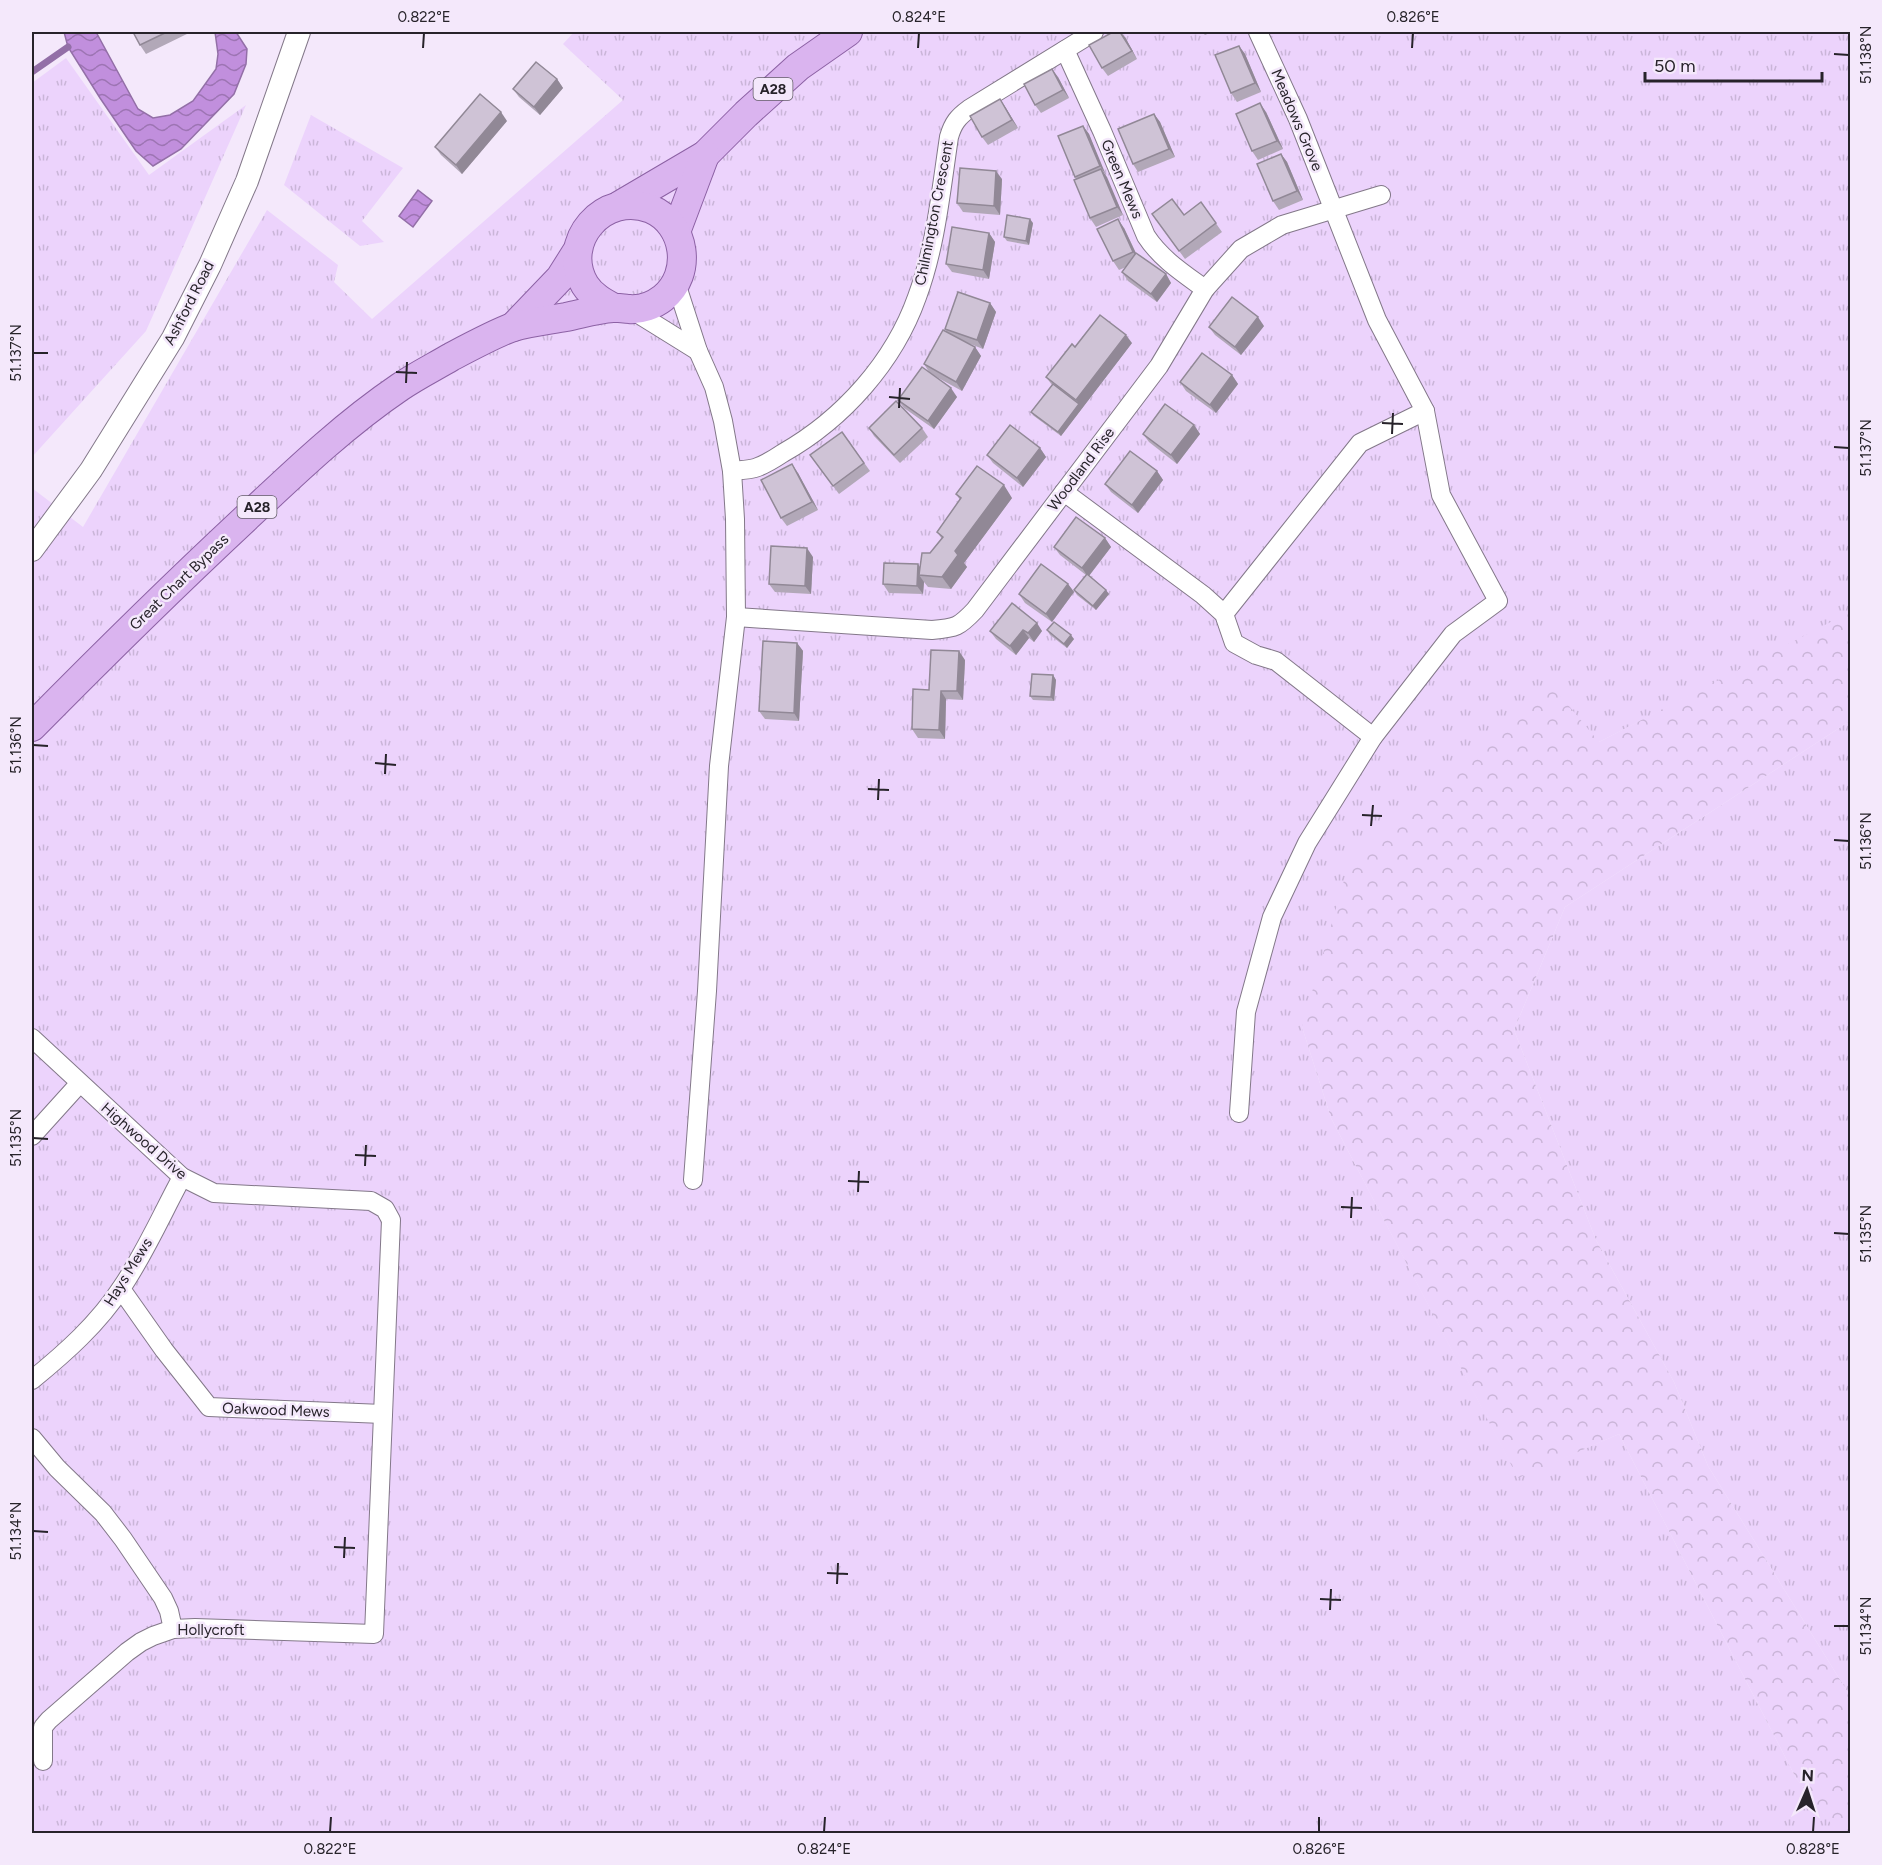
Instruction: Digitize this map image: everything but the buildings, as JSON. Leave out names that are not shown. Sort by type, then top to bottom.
[{"type":"main road","name":"A28","points":[[620,205],[705,155],[798,67],[849,32]]},
{"type":"main road","name":"A28","points":[[676,232],[705,155]]},
{"type":"main road","points":[[620,205],[636,205],[652,209],[666,219],[676,232],[682,248],[682,266],[676,283],[665,297],[650,306],[623,309],[598,299],[585,286],[578,269],[577,251],[582,235],[591,222],[604,211],[620,205]]},
{"type":"main road","name":"Great Chart Bypass","points":[[513,327],[560,278],[577,251]]},
{"type":"main road","name":"Great Chart Bypass","points":[[32,727],[168,590],[327,443],[400,386],[453,356],[513,327],[623,309]]},
{"type":"street","name":"Ashford Road","points":[[32,550],[91,470],[173,338],[210,265],[247,181],[299,32]]},
{"type":"street","points":[[1065,50],[1094,32]]},
{"type":"street","name":"Meadows Grove","points":[[1258,32],[1298,120],[1377,320],[1425,411],[1441,495],[1498,601],[1453,634],[1373,737]]},
{"type":"street","name":"Chilmington Crescent","points":[[732,471],[769,462],[800,444],[827,424],[853,399],[879,368],[894,346],[917,300],[927,265],[952,126],[957,118],[969,108],[1065,50]]},
{"type":"street","name":"Green Mews","points":[[1065,50],[1146,236],[1166,261],[1205,289]]},
{"type":"street","name":"Woodland Rise","points":[[736,617],[932,630],[948,629],[960,625],[975,610],[1159,366],[1205,289],[1241,249],[1282,225],[1381,195]]},
{"type":"street","points":[[676,283],[698,351],[714,387],[723,421],[732,471],[735,519],[736,617],[719,766],[707,991],[693,1180]]},
{"type":"street","points":[[623,309],[698,351]]},
{"type":"street","points":[[1224,614],[1360,443],[1425,411]]},
{"type":"street","points":[[1064,492],[1203,595],[1224,614],[1234,643],[1256,655],[1276,660],[1373,737],[1307,843],[1272,916],[1246,1012],[1239,1113]]},
{"type":"street","name":"Highwood Drive","points":[[32,1038],[182,1177],[214,1193],[351,1199],[371,1201],[385,1209],[391,1220],[383,1414]]},
{"type":"street","points":[[32,1136],[79,1084]]},
{"type":"street","name":"Hays Mews","points":[[32,1380],[67,1352],[121,1289],[139,1260],[182,1177]]},
{"type":"street","name":"Oakwood Mews","points":[[121,1289],[164,1350],[209,1407],[383,1414]]},
{"type":"street","name":"Hollycroft","points":[[43,1761],[43,1727],[49,1720],[126,1652],[153,1636],[173,1629],[195,1628],[374,1634],[383,1414]]},
{"type":"street","points":[[32,1438],[57,1468],[103,1513],[123,1539],[163,1598],[170,1611],[173,1629]]},
{"type":"green space","points":[[574,32],[1850,32],[1850,614],[1599,742],[1302,1027],[1331,1118],[1518,1477],[1619,1434],[1796,1778],[1839,1833],[32,1833],[32,488],[83,527],[267,210],[338,265],[334,282],[372,319],[623,100],[563,44]]},
{"type":"green space","points":[[66,58],[149,175],[246,105],[146,331],[32,457],[32,83]]},
{"type":"green space","points":[[311,115],[403,168],[362,221],[384,242],[360,246],[284,185]]},
{"type":"green space","points":[[1850,612],[1850,721],[1565,907],[1514,1030],[1596,1240],[1674,1382],[1708,1466],[1850,1696],[1850,1833],[1839,1834],[1796,1778],[1619,1434],[1518,1478],[1331,1118],[1302,1027],[1349,863],[1549,682],[1599,742]]},
{"type":"green space","points":[[1850,721],[1850,1696],[1708,1466],[1674,1382],[1596,1240],[1514,1030],[1565,907]]},
{"type":"water","points":[[64,32],[96,32],[138,109],[153,118],[170,115],[193,101],[216,69],[218,54],[215,32],[236,32],[247,49],[246,64],[234,94],[181,149],[153,166],[136,151],[100,98],[68,47]]},
{"type":"water","points":[[418,190],[432,201],[413,227],[399,216]]},
{"type":"waterway","points":[[32,72],[68,47]]}]
